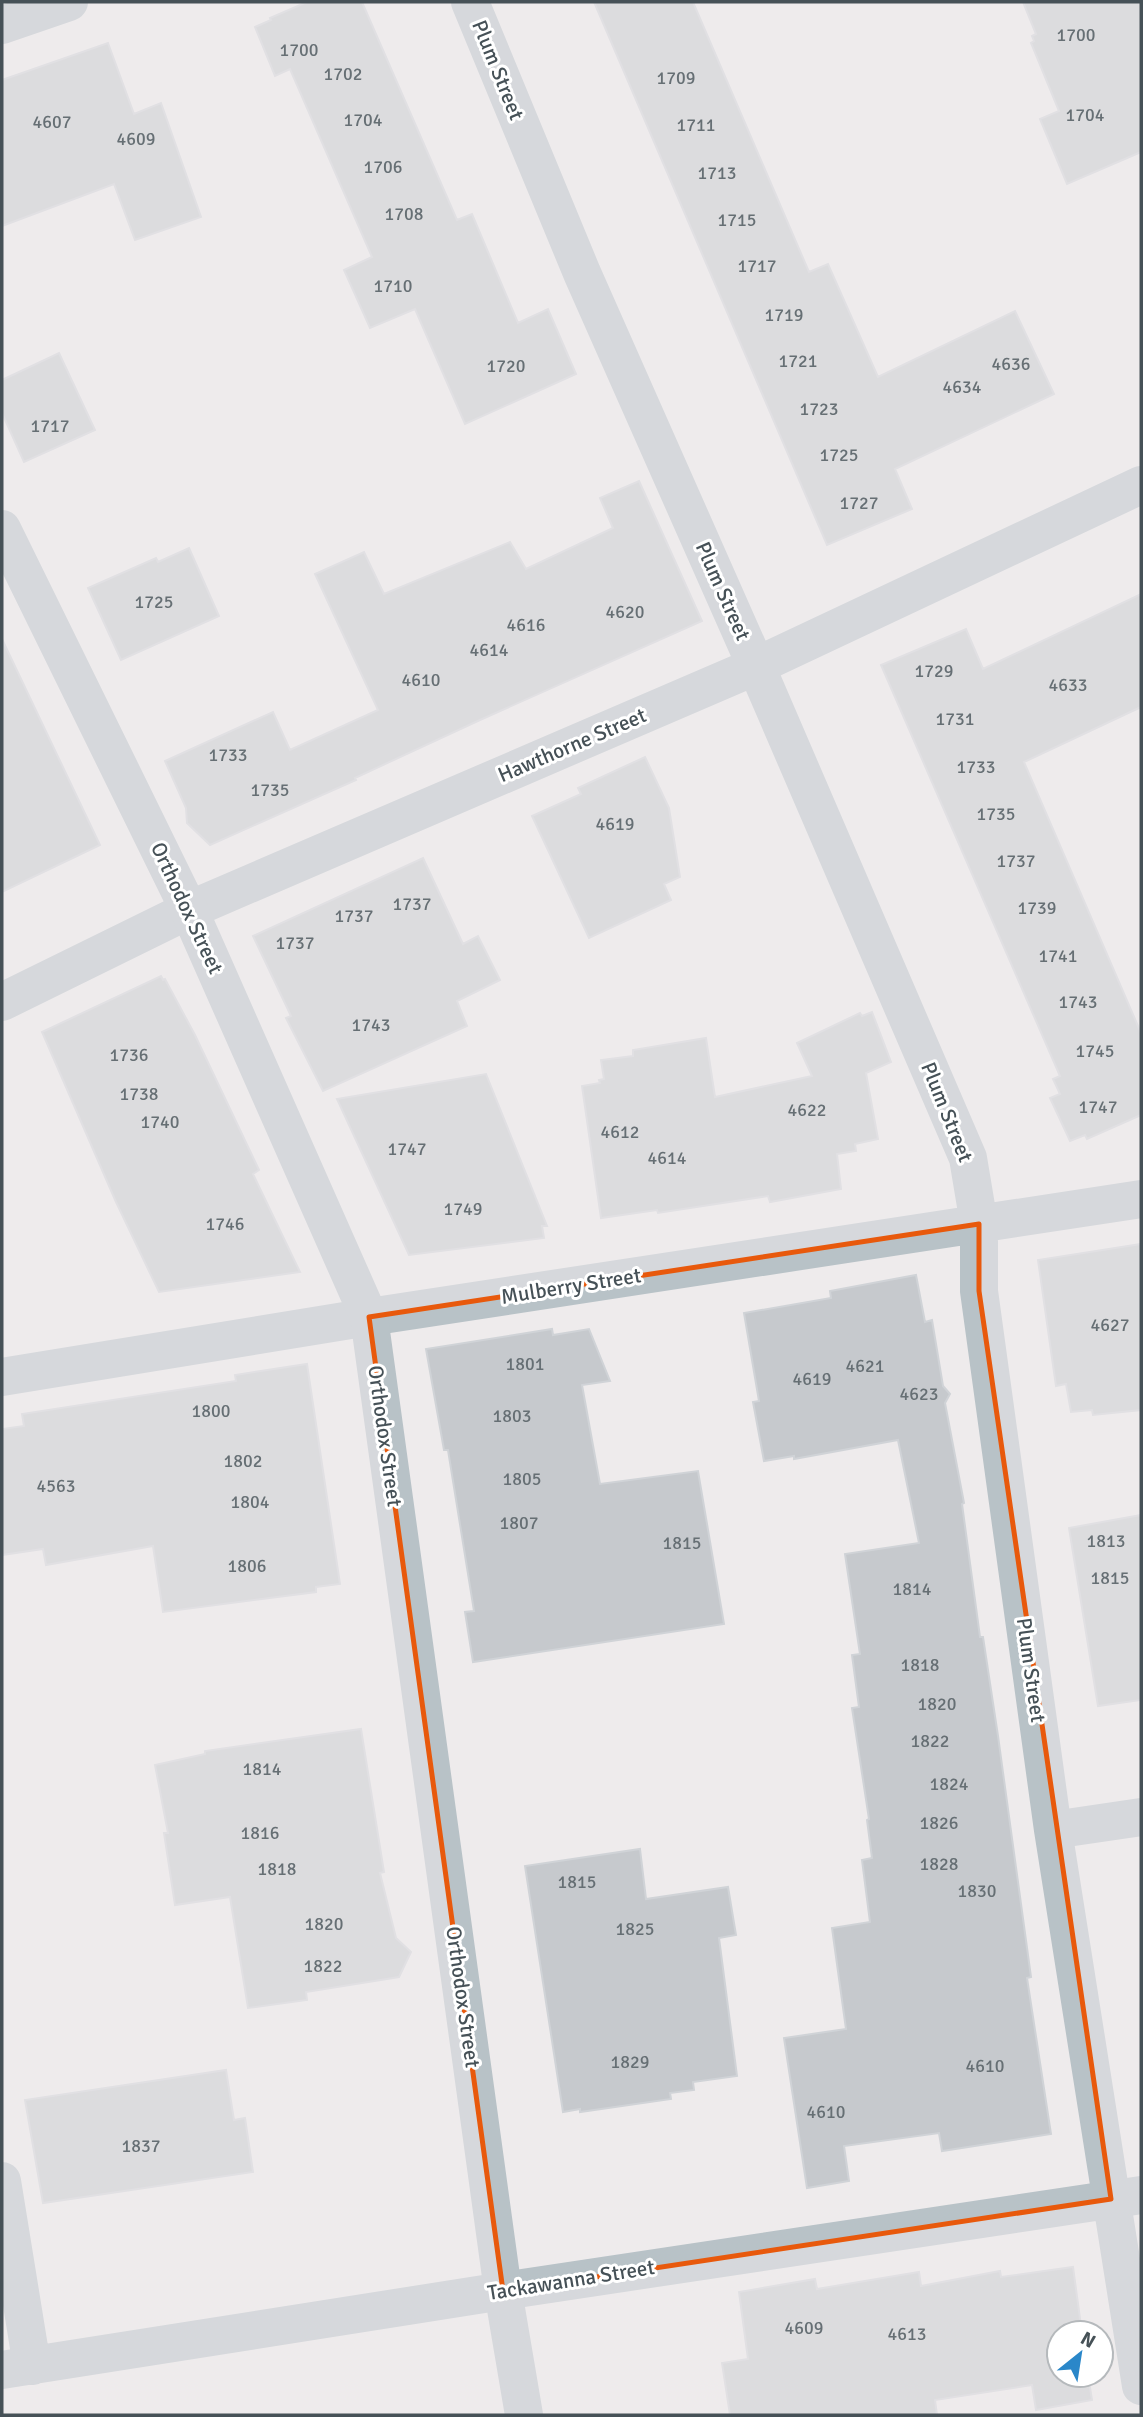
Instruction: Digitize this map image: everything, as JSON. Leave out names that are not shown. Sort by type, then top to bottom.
[{"type":"street","points":[[2,25],[69,2]]},
{"type":"street","name":"Plum Street","points":[[470,2],[582,273],[757,666],[968,1157],[979,1224],[979,1292],[1053,1830],[1126,2197],[1141,2386]]},
{"type":"street","name":"Hawthorne Street","points":[[2,1002],[189,910],[757,666],[1141,485]]},
{"type":"street","name":"Orthodox Street","points":[[2,528],[189,910],[369,1317],[503,2291],[524,2415]]},
{"type":"street","name":"Mulberry Street","points":[[2,1377],[369,1317],[1141,1199]]},
{"type":"street","points":[[1053,1830],[1141,1818]]},
{"type":"street","points":[[2,2181],[17,2368]]},
{"type":"street","name":"Tackawanna Street","points":[[17,2368],[1126,2197]]},
{"type":"highlighted area","points":[[979,1224],[979,1291],[1111,2199],[503,2291],[369,1317]]},
{"type":"building","points":[[307,2],[362,2],[457,220],[472,214],[518,323],[548,309],[576,374],[465,424],[415,309],[370,328],[344,270],[372,257],[290,69],[275,76],[255,27]]},
{"type":"building","points":[[594,2],[693,2],[809,272],[828,264],[878,377],[1015,311],[1054,394],[895,469],[912,509],[827,545]]},
{"type":"building","points":[[1023,2],[1141,2],[1141,152],[1067,184],[1040,119],[1059,111],[1031,43],[1034,41],[1032,36],[1036,34]]},
{"type":"building","points":[[108,43],[134,114],[161,103],[201,217],[135,240],[114,184],[2,226],[2,80]]},
{"type":"building","points":[[59,353],[95,430],[24,462],[2,413],[2,380]]},
{"type":"building","points":[[639,481],[702,621],[210,845],[187,823],[186,808],[165,761],[273,712],[290,750],[378,710],[315,574],[364,552],[384,594],[510,542],[526,569],[613,528],[600,498]]},
{"type":"building","points":[[189,548],[219,616],[121,660],[88,588],[156,558],[158,562]]},
{"type":"building","points":[[1141,594],[1141,707],[1024,762],[1141,1033],[1141,1115],[1087,1139],[1085,1135],[1070,1141],[1050,1098],[1060,1094],[1053,1079],[1060,1076],[881,665],[966,629],[983,669]]},
{"type":"building","points":[[2,639],[100,845],[2,892]]},
{"type":"building","points":[[645,757],[669,808],[680,877],[664,884],[671,900],[589,938],[532,816],[581,794],[578,788]]},
{"type":"building","points":[[423,858],[463,944],[478,936],[500,980],[457,1001],[467,1026],[323,1091],[286,1018],[291,1016],[253,936]]},
{"type":"building","points":[[161,976],[195,1035],[259,1170],[253,1174],[300,1272],[159,1292],[116,1202],[42,1032]]},
{"type":"building","points":[[872,1012],[891,1062],[866,1073],[878,1139],[855,1144],[856,1151],[837,1154],[841,1189],[770,1202],[768,1196],[658,1213],[657,1210],[601,1218],[582,1086],[600,1083],[599,1080],[604,1079],[601,1060],[633,1056],[633,1050],[706,1038],[715,1097],[812,1076],[797,1043],[860,1013],[862,1016]]},
{"type":"building","points":[[486,1074],[547,1226],[542,1226],[544,1238],[409,1255],[337,1099]]},
{"type":"building","points":[[1141,1244],[1141,1410],[1093,1415],[1092,1410],[1071,1412],[1066,1384],[1056,1386],[1038,1260]]},
{"type":"building","points":[[916,1275],[925,1322],[932,1320],[943,1386],[950,1394],[945,1403],[964,1503],[962,1504],[980,1637],[983,1637],[998,1736],[1031,1977],[1027,1978],[1051,2134],[942,2151],[939,2133],[844,2146],[849,2181],[807,2188],[784,2038],[846,2029],[832,1928],[870,1922],[862,1860],[872,1858],[869,1819],[852,1708],[859,1707],[852,1655],[860,1654],[845,1554],[919,1543],[898,1440],[794,1459],[794,1456],[764,1461],[753,1402],[759,1401],[744,1313],[831,1298],[830,1291]]},
{"type":"building","points":[[552,1329],[553,1335],[589,1329],[610,1381],[582,1385],[600,1484],[698,1471],[724,1624],[473,1662],[465,1612],[474,1611],[448,1450],[444,1450],[426,1349]]},
{"type":"building","points":[[307,1364],[340,1584],[316,1587],[316,1592],[163,1612],[153,1546],[46,1565],[43,1549],[2,1555],[2,1429],[24,1426],[22,1414],[236,1381],[235,1375]]},
{"type":"building","points":[[1141,1515],[1141,1700],[1098,1706],[1069,1528]]},
{"type":"building","points":[[361,1729],[384,1872],[380,1873],[396,1938],[411,1952],[399,1977],[306,1992],[307,2000],[248,2008],[230,1897],[175,1905],[164,1833],[168,1833],[155,1765],[205,1754],[205,1751]]},
{"type":"building","points":[[640,1849],[646,1899],[728,1887],[736,1935],[719,1938],[737,2076],[693,2082],[694,2090],[670,2093],[671,2099],[563,2112],[525,1866]]},
{"type":"building","points":[[226,2070],[234,2120],[245,2118],[253,2172],[43,2203],[25,2100]]},
{"type":"building","points":[[1073,2267],[1080,2319],[1045,2319],[1045,2389],[1090,2389],[1092,2400],[1036,2410],[1032,2385],[935,2400],[937,2415],[730,2415],[722,2363],[748,2359],[739,2292],[815,2279],[817,2289],[919,2272],[921,2286],[1000,2271],[1001,2277]]}]
